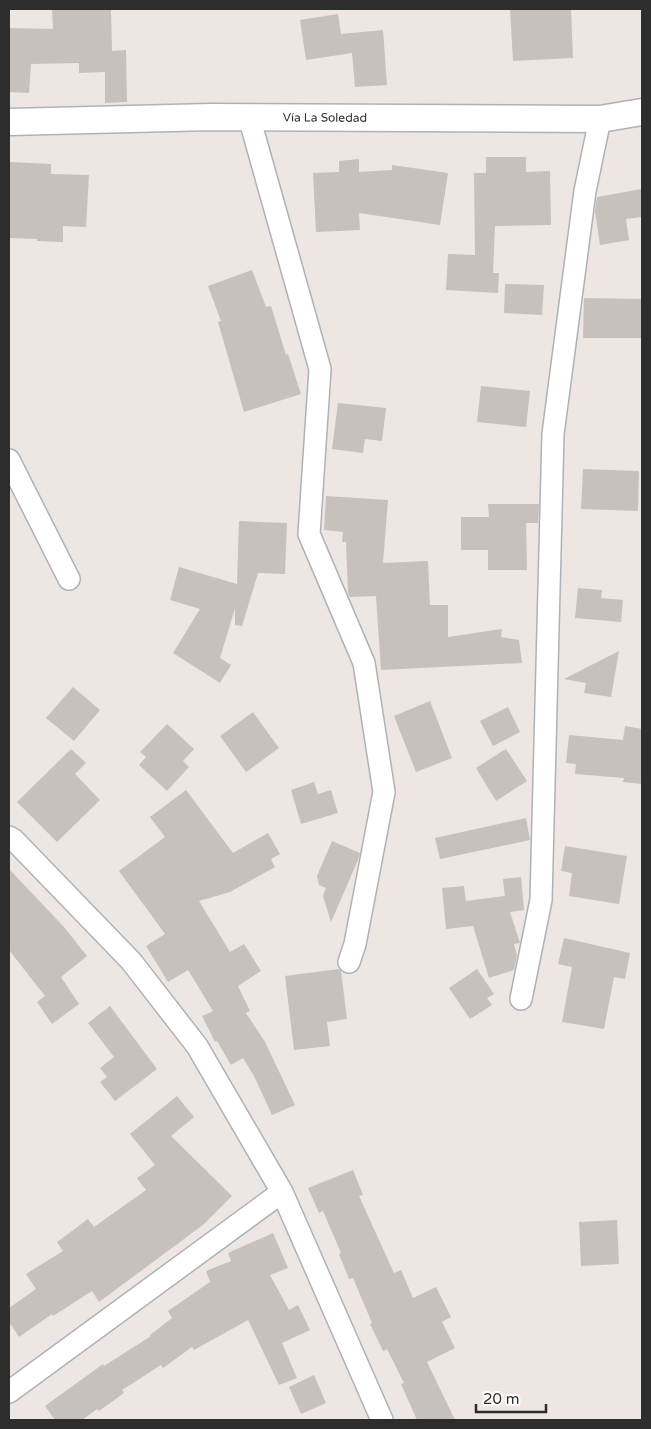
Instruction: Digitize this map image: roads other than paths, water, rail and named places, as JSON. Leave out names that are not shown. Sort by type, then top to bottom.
[{"type":"street","name":"Vía La Soledad","points":[[9,122],[249,118],[600,119],[642,112]]},
{"type":"street","points":[[249,118],[320,369],[309,534],[364,663],[384,792],[355,944],[349,962]]},
{"type":"street","points":[[521,999],[540,900],[553,434],[586,190],[600,119]]},
{"type":"street","points":[[9,460],[69,579]]},
{"type":"street","points":[[9,837],[131,961],[197,1046],[282,1192],[382,1420]]},
{"type":"street","points":[[9,1392],[282,1192]]}]
